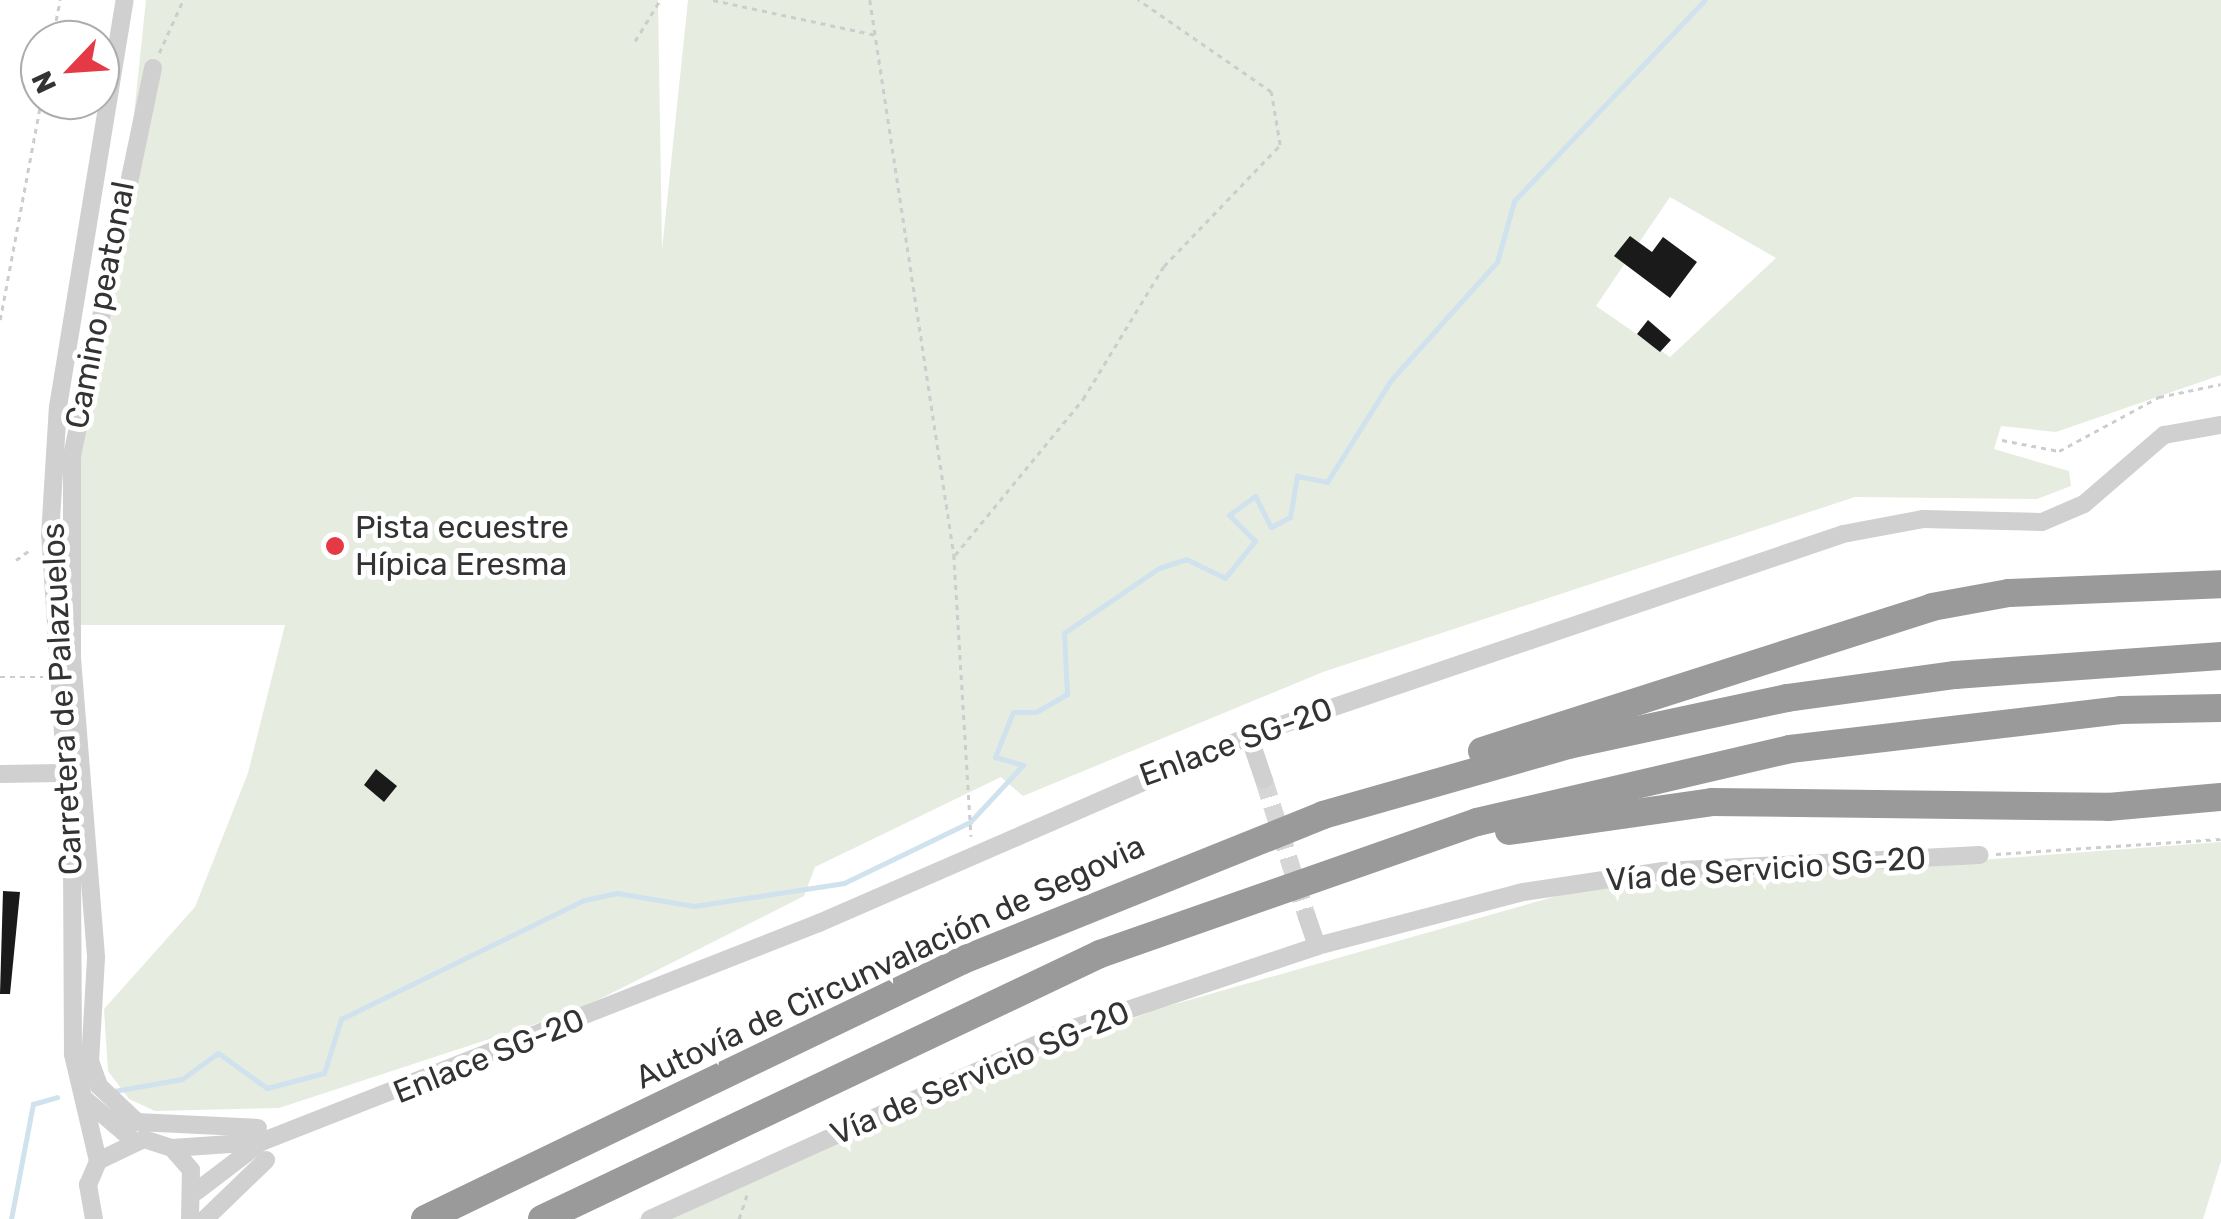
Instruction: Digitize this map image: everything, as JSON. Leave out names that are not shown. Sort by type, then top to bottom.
[{"type":"highway","points":[[1323,815],[1480,751],[1932,607],[2009,594],[2221,584]]},
{"type":"highway","name":"Autovía de Circunvalación de Segovia","points":[[425,1219],[964,960],[1323,815],[1568,745],[1787,698],[2100,661],[2221,656]]},
{"type":"highway","points":[[542,1219],[1100,954],[1318,872],[1477,822],[1790,749],[2120,710],[2221,708]]},
{"type":"highway","points":[[1318,872],[1523,828],[1712,802],[2108,806],[2221,798]]},
{"type":"street","name":"Carretera de Palazuelos","points":[[120,53],[125,0]]},
{"type":"street","points":[[120,92],[152,68]]},
{"type":"street","name":"Camino peatonal","points":[[152,68],[72,457],[71,640],[96,958],[90,1061],[99,1086],[137,1122],[262,1143]]},
{"type":"street","name":"Carretera de Palazuelos","points":[[94,1219],[88,1185],[98,1160],[74,1054],[54,678],[58,407],[111,120]]},
{"type":"street","name":"Enlace SG-20","points":[[197,1192],[262,1143],[580,1021],[1248,736],[1843,534],[1923,519],[2042,522],[2084,504],[2164,435],[2221,425]]},
{"type":"street","points":[[1248,736],[1264,780]]},
{"type":"street","points":[[0,774],[62,772]]},
{"type":"street","name":"Vía de Servicio SG-20","points":[[650,1219],[1074,1028],[1317,946],[1523,892],[1663,871],[1980,855]]},
{"type":"street","points":[[1308,917],[1317,946]]},
{"type":"street","points":[[86,1101],[133,1140],[98,1160]]},
{"type":"street","name":"Enlace SG-20","points":[[133,1140],[172,1148],[262,1143]]},
{"type":"street","points":[[205,1219],[262,1143]]},
{"type":"street","points":[[172,1148],[197,1192],[190,1219]]},
{"type":"path","points":[[152,68],[183,0]]},
{"type":"path","points":[[636,41],[660,0]]},
{"type":"path","points":[[713,0],[876,35]]},
{"type":"path","points":[[870,0],[954,555],[972,853]]},
{"type":"path","points":[[954,555],[1083,400],[1164,266],[1280,146],[1270,92],[1138,0]]},
{"type":"path","points":[[0,320],[37,120]]},
{"type":"path","points":[[2002,440],[2060,451],[2158,397],[2221,384]]},
{"type":"path","points":[[0,677],[54,678]]},
{"type":"path","points":[[1980,855],[2221,840]]},
{"type":"shaded area","points":[[146,0],[658,0],[662,250],[688,0],[2221,0],[2221,375],[2056,432],[2001,426],[1994,449],[2069,471],[2071,486],[2037,499],[1855,497],[1323,672],[1023,796],[1001,777],[815,867],[804,896],[578,1010],[279,1108],[155,1111],[129,1099],[108,1071],[104,1009],[195,907],[248,773],[285,625],[75,625],[72,457],[126,191]],"holes":[[[1670,197],[1776,258],[1670,357],[1596,306]]]},
{"type":"shaded area","points":[[2221,842],[2221,1161],[2203,1219],[638,1219],[1154,1010],[1578,890]]},
{"type":"building","points":[[1630,236],[1652,252],[1663,237],[1697,262],[1670,298],[1614,256]]},
{"type":"building","points":[[1648,320],[1671,340],[1660,352],[1637,334]]},
{"type":"building","points":[[376,769],[397,786],[384,802],[364,785]]},
{"type":"building","points":[[3,891],[20,892],[10,994],[0,994]]},
{"type":"waterway","points":[[114,1091],[182,1079],[218,1053],[267,1088],[324,1073],[341,1019],[584,900],[617,893],[694,906],[844,883],[970,822],[1023,765],[995,757],[1013,712],[1036,712],[1067,694],[1064,633],[1159,568],[1186,559],[1225,578],[1255,541],[1229,515],[1255,496],[1271,527],[1290,517],[1297,476],[1327,482],[1391,380],[1497,262],[1514,201],[1705,0]]},
{"type":"waterway","points":[[11,1219],[33,1104],[57,1097]]},
{"type":"tunnel","points":[[1264,780],[1307,917]]},
{"type":"place","name":"Pista ecuestre Hípica Eresma","points":[[335,546]]}]
